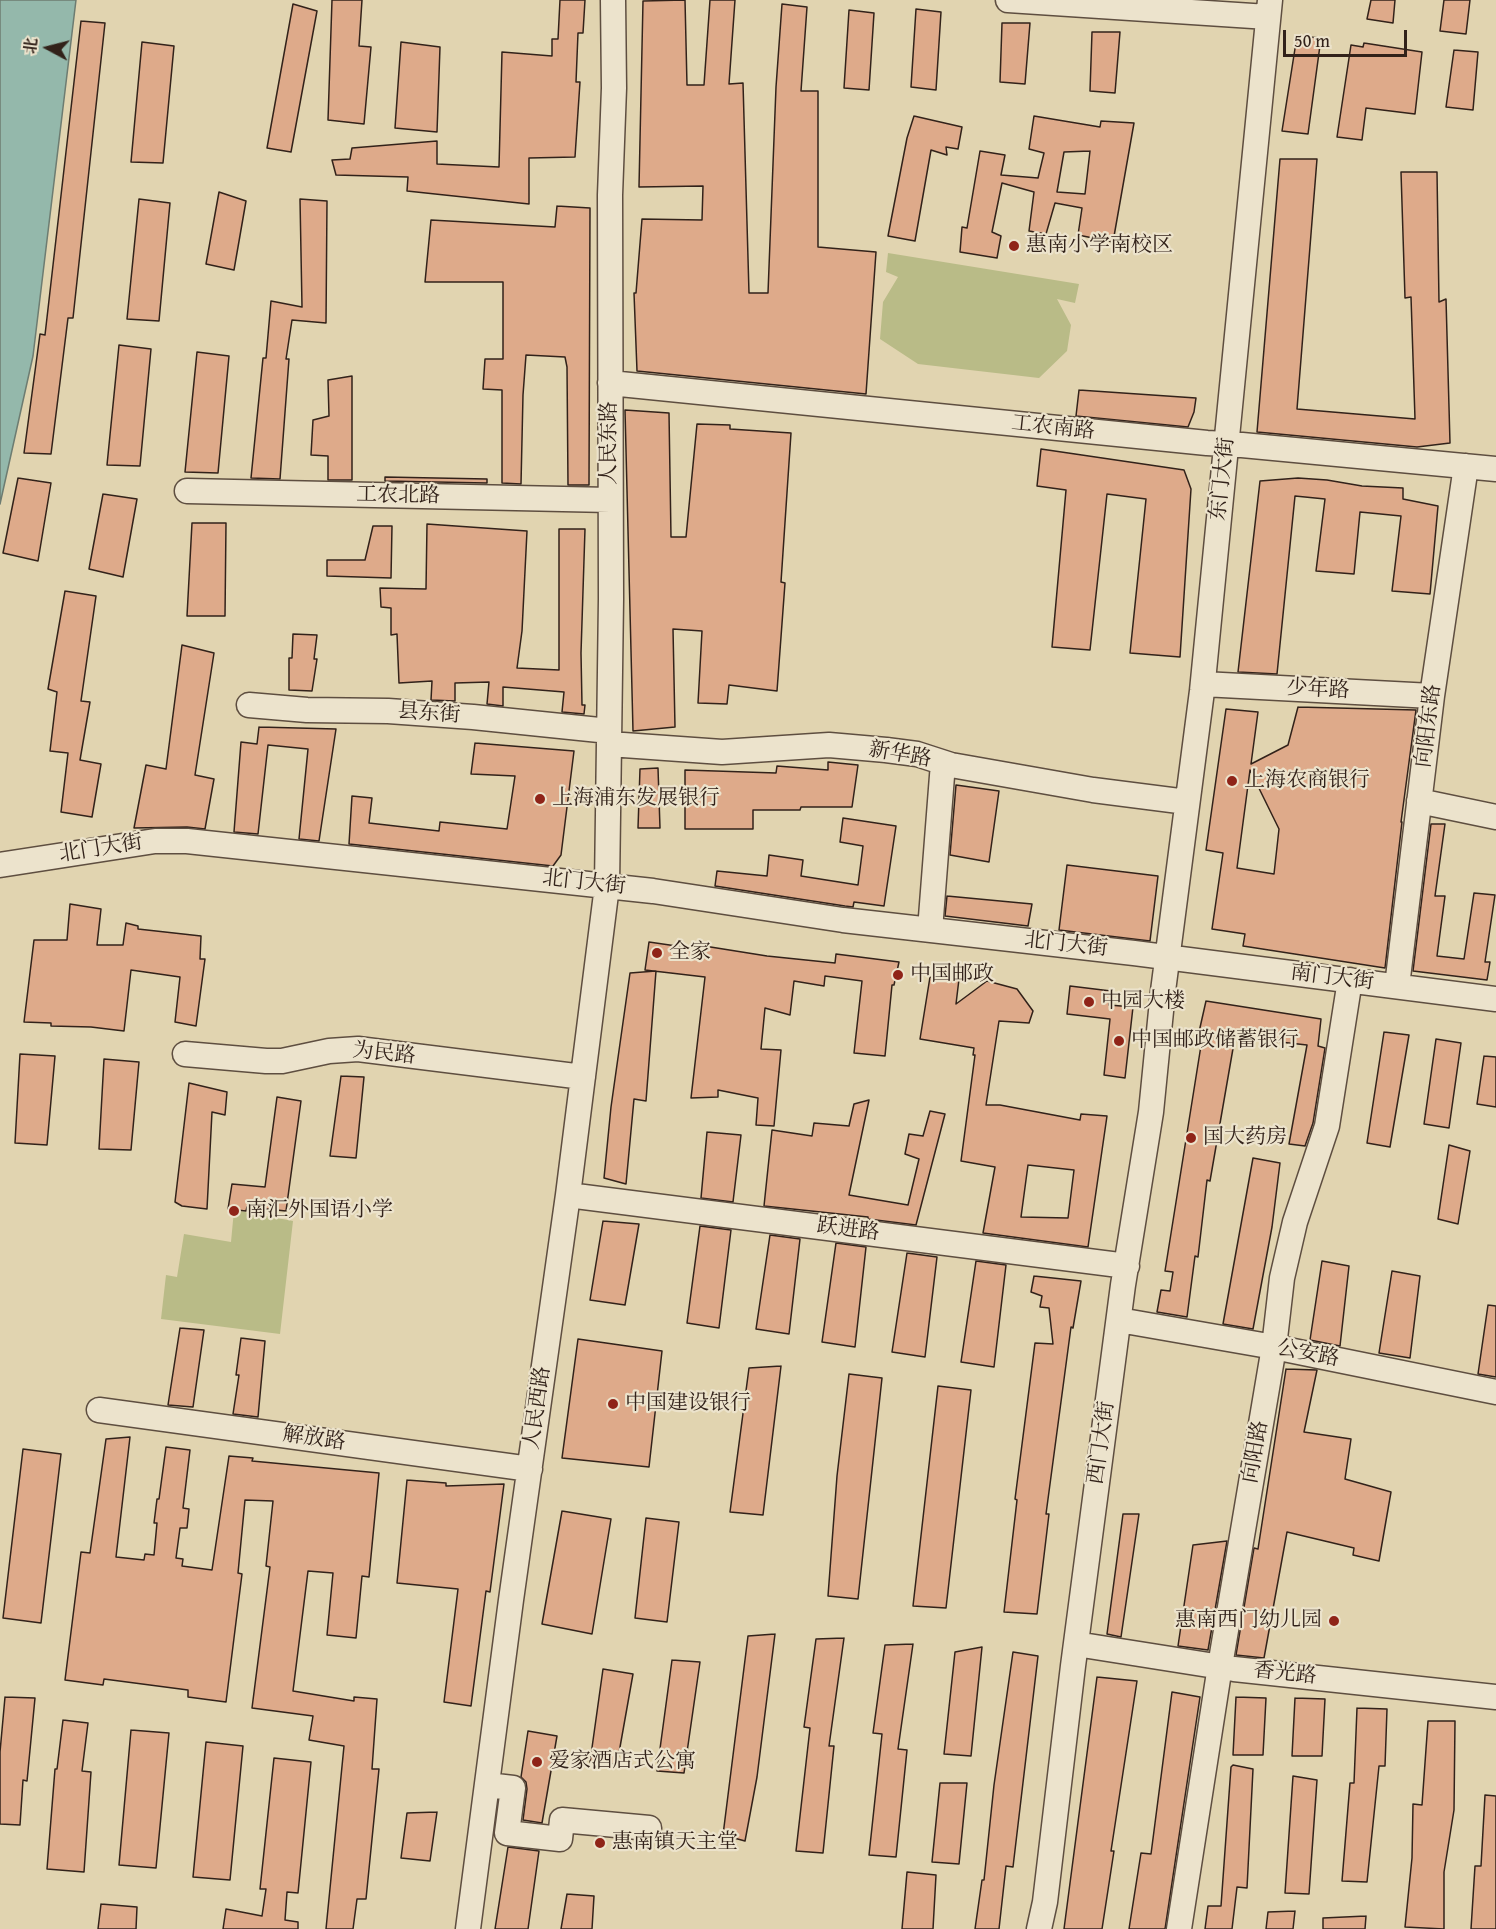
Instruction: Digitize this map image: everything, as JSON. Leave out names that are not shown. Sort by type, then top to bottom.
[{"type":"street","name":"人民东路","points":[[607,886],[613,0]]},
{"type":"street","points":[[1008,0],[1269,9]]},
{"type":"street","name":"东门大街","points":[[1167,957],[1203,684],[1269,9]]},
{"type":"street","name":"工农南路","points":[[610,383],[1496,470]]},
{"type":"street","name":"向阳东路","points":[[1397,986],[1432,696],[1466,466]]},
{"type":"street","name":"工农北路","points":[[187,491],[610,500]]},
{"type":"street","name":"少年路","points":[[1203,684],[1432,696]]},
{"type":"street","name":"县东街","points":[[249,705],[307,710],[388,711],[473,717],[609,737]]},
{"type":"street","name":"新华路","points":[[609,737],[722,752],[829,745],[917,754],[943,763],[1093,790],[1187,802]]},
{"type":"street","points":[[930,930],[943,763]]},
{"type":"street","points":[[1419,801],[1496,817]]},
{"type":"street","name":"北门大街","points":[[0,865],[155,841],[176,840],[607,886],[843,920],[1167,957]]},
{"type":"street","name":"人民西路","points":[[468,1929],[568,1195],[607,886]]},
{"type":"street","name":"南门大街","points":[[1167,957],[1496,996]]},
{"type":"street","name":"西门大街","points":[[1039,1929],[1045,1902],[1119,1320],[1150,1112],[1167,957]]},
{"type":"street","name":"向阳路","points":[[1179,1929],[1220,1666],[1274,1347],[1287,1250],[1329,1118],[1350,980]]},
{"type":"street","name":"为民路","points":[[185,1054],[282,1061],[336,1050],[358,1049],[583,1077]]},
{"type":"street","name":"跃进路","points":[[568,1195],[1127,1266]]},
{"type":"street","name":"公安路","points":[[1119,1320],[1274,1347],[1496,1392]]},
{"type":"street","name":"解放路","points":[[99,1410],[530,1469]]},
{"type":"street","name":"香光路","points":[[1076,1644],[1220,1666],[1496,1697]]},
{"type":"street","points":[[487,1785],[513,1788],[507,1833],[560,1839],[562,1820],[649,1828]]},
{"type":"green space","points":[[888,253],[1079,284],[1075,303],[1057,299],[1071,325],[1067,351],[1039,378],[918,364],[880,339],[883,302],[898,277],[886,272]]},
{"type":"green space","points":[[234,1210],[293,1221],[280,1334],[161,1319],[166,1275],[177,1277],[184,1234],[231,1242]]},
{"type":"water","points":[[0,0],[76,0],[33,356],[0,504]]},
{"type":"building","points":[[332,0],[362,0],[359,46],[371,47],[364,124],[328,120]]},
{"type":"building","points":[[560,0],[585,0],[583,33],[578,33],[576,82],[580,82],[575,157],[529,158],[529,204],[407,191],[408,177],[336,175],[332,160],[350,159],[352,148],[437,141],[437,164],[499,167],[502,52],[552,56],[552,39],[558,39]]},
{"type":"building","points":[[685,0],[687,85],[704,85],[710,0],[735,0],[729,84],[743,83],[749,293],[768,293],[776,87],[782,4],[807,7],[801,91],[818,91],[818,247],[876,252],[866,394],[637,371],[634,293],[636,293],[642,219],[702,220],[703,186],[639,187],[643,1]]},
{"type":"building","points":[[1371,0],[1395,0],[1393,23],[1367,19]]},
{"type":"building","points":[[1444,0],[1470,0],[1466,34],[1440,31]]},
{"type":"building","points":[[293,4],[317,11],[291,152],[267,148]]},
{"type":"building","points":[[916,9],[941,12],[936,90],[911,87]]},
{"type":"building","points":[[849,10],[874,13],[869,90],[844,88]]},
{"type":"building","points":[[81,21],[105,23],[73,318],[68,318],[51,454],[24,453],[40,334],[45,335]]},
{"type":"building","points":[[1002,23],[1030,23],[1025,84],[1000,82]]},
{"type":"building","points":[[1092,32],[1120,32],[1115,93],[1090,91]]},
{"type":"building","points":[[1297,36],[1321,38],[1308,134],[1282,131]]},
{"type":"building","points":[[142,42],[174,46],[163,163],[131,162]]},
{"type":"building","points":[[401,42],[440,47],[437,132],[395,128]]},
{"type":"building","points":[[1364,43],[1422,52],[1415,114],[1366,108],[1362,140],[1337,137],[1351,45],[1363,47]]},
{"type":"building","points":[[1454,50],[1478,52],[1473,110],[1446,107]]},
{"type":"building","points":[[914,116],[962,127],[958,149],[946,147],[947,155],[931,150],[915,241],[888,236],[907,138]]},
{"type":"building","points":[[1034,116],[1100,127],[1101,121],[1134,123],[1113,242],[1078,235],[1082,208],[1055,203],[1046,234],[1029,231],[1034,192],[1002,183],[992,232],[1001,236],[997,258],[960,252],[962,227],[967,228],[980,151],[1005,155],[1001,175],[1038,178],[1044,153],[1029,149]],"holes":[[[1090,151],[1085,194],[1057,192],[1064,152]]]},
{"type":"building","points":[[1280,159],[1317,159],[1297,409],[1415,419],[1411,297],[1405,298],[1401,172],[1437,172],[1439,302],[1446,299],[1450,443],[1417,447],[1257,432]]},
{"type":"building","points":[[219,192],[246,201],[234,270],[206,264]]},
{"type":"building","points":[[139,199],[170,203],[159,321],[127,319]]},
{"type":"building","points":[[300,199],[327,201],[326,323],[292,320],[286,359],[289,359],[280,479],[251,478],[271,301],[302,307]]},
{"type":"building","points":[[557,206],[590,208],[589,485],[568,485],[565,357],[526,355],[521,484],[502,483],[502,390],[483,389],[485,359],[503,359],[503,282],[425,282],[431,220],[555,227]]},
{"type":"building","points":[[119,345],[151,349],[140,466],[107,465]]},
{"type":"building","points":[[197,352],[229,356],[218,473],[185,472]]},
{"type":"building","points":[[352,376],[352,480],[328,480],[328,456],[311,455],[313,420],[329,416],[328,380]]},
{"type":"building","points":[[1079,390],[1196,398],[1188,427],[1076,416]]},
{"type":"building","points":[[625,410],[669,413],[671,537],[686,537],[697,424],[730,425],[730,429],[791,433],[781,582],[785,583],[777,691],[729,685],[727,704],[698,703],[702,631],[673,629],[675,727],[633,731]]},
{"type":"building","points":[[1041,449],[1184,470],[1191,489],[1180,657],[1130,653],[1146,499],[1107,494],[1090,650],[1052,647],[1066,490],[1037,486]]},
{"type":"building","points":[[385,477],[487,479],[487,483],[385,481]]},
{"type":"building","points":[[18,478],[51,483],[38,561],[3,553]]},
{"type":"building","points":[[1298,478],[1362,486],[1403,488],[1403,499],[1438,506],[1430,594],[1392,591],[1401,516],[1360,512],[1354,574],[1316,571],[1325,499],[1295,496],[1277,674],[1238,672],[1260,481]]},
{"type":"building","points":[[103,494],[137,499],[123,577],[89,569]]},
{"type":"building","points":[[192,523],[226,523],[225,616],[187,616]]},
{"type":"building","points":[[427,524],[527,531],[522,631],[517,668],[559,670],[559,529],[585,529],[581,653],[584,714],[562,712],[564,692],[503,687],[503,706],[487,704],[489,682],[455,683],[455,701],[431,700],[432,681],[399,683],[397,634],[391,635],[391,608],[381,607],[380,588],[426,589]]},
{"type":"building","points":[[373,526],[392,526],[391,578],[327,576],[327,560],[365,560]]},
{"type":"building","points":[[65,591],[96,596],[81,701],[90,702],[80,760],[101,764],[92,817],[61,812],[68,753],[50,751],[57,692],[48,689]]},
{"type":"building","points":[[293,634],[317,635],[314,659],[317,659],[312,691],[289,690],[289,658],[292,658]]},
{"type":"building","points":[[182,645],[214,653],[195,775],[214,779],[205,829],[134,828],[146,765],[166,769]]},
{"type":"building","points":[[1298,707],[1416,710],[1385,968],[1243,946],[1245,934],[1212,929],[1223,853],[1206,850],[1226,709],[1258,712],[1251,764],[1288,745]],"holes":[[[1250,770],[1279,829],[1274,874],[1237,868]]]},
{"type":"building","points":[[259,727],[336,729],[319,841],[299,839],[308,749],[268,745],[258,834],[234,832],[241,742],[257,744]]},
{"type":"building","name":"上海浦东发展银行","points":[[475,743],[574,751],[561,855],[553,866],[349,844],[352,796],[372,798],[369,823],[439,831],[440,822],[507,829],[515,776],[471,774]]},
{"type":"building","points":[[828,762],[858,765],[852,807],[753,810],[753,829],[685,829],[685,770],[776,773],[777,766],[828,770]]},
{"type":"building","points":[[658,768],[660,828],[638,828],[640,769]]},
{"type":"building","points":[[956,785],[999,791],[989,862],[950,855]]},
{"type":"building","points":[[843,818],[896,826],[884,906],[854,902],[853,907],[715,886],[717,871],[767,876],[769,855],[803,860],[801,876],[858,885],[863,846],[840,842]]},
{"type":"building","points":[[1431,824],[1445,824],[1435,896],[1445,896],[1437,956],[1464,959],[1474,893],[1495,895],[1485,962],[1490,962],[1487,980],[1413,971]]},
{"type":"building","points":[[1067,865],[1158,876],[1150,941],[1059,930]]},
{"type":"building","points":[[947,896],[1032,904],[1028,926],[945,916]]},
{"type":"building","points":[[70,904],[101,909],[97,945],[123,945],[126,923],[138,926],[138,929],[201,936],[200,959],[205,959],[196,1026],[175,1022],[180,977],[131,970],[124,1031],[24,1022],[34,940],[67,940]]},
{"type":"building","points":[[649,942],[697,949],[698,945],[767,956],[835,963],[836,954],[899,962],[894,985],[892,985],[885,1056],[854,1053],[862,981],[825,976],[824,986],[794,981],[790,1015],[765,1008],[761,1049],[781,1050],[774,1126],[756,1125],[758,1098],[718,1090],[718,1097],[691,1098],[705,977],[645,970]]},
{"type":"building","points":[[656,971],[646,1101],[634,1099],[626,1184],[604,1178],[611,1107],[630,973]]},
{"type":"building","points":[[930,977],[959,979],[956,1004],[987,981],[1017,989],[1033,1011],[1029,1023],[999,1021],[986,1105],[1000,1105],[1080,1120],[1081,1114],[1107,1116],[1088,1247],[983,1233],[995,1167],[961,1161],[974,1048],[920,1039]],"holes":[[[1028,1165],[1074,1170],[1068,1218],[1021,1217]]]},
{"type":"building","points":[[1070,986],[1111,991],[1109,1005],[1133,1007],[1125,1078],[1104,1075],[1110,1019],[1067,1014]]},
{"type":"building","points":[[1206,1001],[1321,1019],[1318,1046],[1325,1048],[1313,1123],[1305,1146],[1289,1144],[1307,1045],[1235,1037],[1210,1181],[1207,1180],[1198,1257],[1195,1256],[1187,1317],[1157,1312],[1161,1290],[1170,1291],[1173,1272],[1165,1271],[1203,1033],[1199,1032]]},
{"type":"building","points":[[1384,1032],[1409,1035],[1390,1147],[1367,1143]]},
{"type":"building","points":[[1436,1039],[1461,1043],[1449,1128],[1424,1124]]},
{"type":"building","points":[[20,1054],[55,1056],[47,1145],[15,1143]]},
{"type":"building","points":[[1484,1056],[1496,1057],[1496,1107],[1477,1104]]},
{"type":"building","points":[[104,1059],[139,1062],[131,1150],[99,1149]]},
{"type":"building","points":[[341,1076],[364,1077],[356,1158],[330,1156]]},
{"type":"building","points":[[189,1083],[227,1092],[225,1115],[212,1112],[207,1209],[182,1206],[175,1202]]},
{"type":"building","points":[[277,1097],[301,1101],[286,1211],[247,1207],[246,1211],[228,1209],[232,1184],[265,1187]]},
{"type":"building","points":[[869,1100],[849,1195],[908,1205],[919,1159],[905,1154],[909,1134],[923,1136],[930,1111],[945,1114],[916,1225],[868,1219],[868,1217],[764,1206],[772,1130],[812,1136],[814,1123],[849,1126],[854,1104]]},
{"type":"building","points":[[707,1132],[741,1135],[733,1202],[701,1198]]},
{"type":"building","points":[[1449,1145],[1470,1151],[1458,1224],[1438,1219]]},
{"type":"building","points":[[1253,1158],[1280,1163],[1272,1227],[1253,1329],[1223,1324]]},
{"type":"building","points":[[603,1221],[639,1224],[625,1305],[590,1300]]},
{"type":"building","points":[[700,1226],[731,1230],[719,1328],[687,1323]]},
{"type":"building","points":[[770,1235],[800,1239],[789,1334],[756,1329]]},
{"type":"building","points":[[836,1243],[866,1247],[855,1347],[822,1342]]},
{"type":"building","points":[[907,1253],[937,1257],[925,1357],[892,1352]]},
{"type":"building","points":[[976,1261],[1006,1265],[994,1367],[961,1362]]},
{"type":"building","points":[[1322,1261],[1349,1266],[1340,1346],[1310,1340]]},
{"type":"building","points":[[1392,1271],[1420,1276],[1410,1358],[1379,1353]]},
{"type":"building","points":[[1034,1276],[1081,1281],[1073,1328],[1071,1327],[1046,1514],[1049,1514],[1037,1614],[1004,1612],[1017,1500],[1015,1499],[1035,1343],[1053,1344],[1049,1308],[1040,1307],[1042,1296],[1031,1292]]},
{"type":"building","points":[[1488,1305],[1496,1306],[1496,1377],[1478,1374]]},
{"type":"building","points":[[180,1328],[204,1330],[193,1407],[168,1405]]},
{"type":"building","points":[[241,1338],[265,1341],[258,1417],[233,1414],[239,1375],[236,1375]]},
{"type":"building","name":"中国建设银行","points":[[578,1339],[662,1351],[649,1467],[562,1458]]},
{"type":"building","points":[[781,1366],[763,1515],[730,1512],[749,1368]]},
{"type":"building","points":[[1286,1369],[1317,1370],[1304,1432],[1351,1439],[1345,1479],[1391,1492],[1379,1561],[1353,1555],[1354,1548],[1287,1532],[1264,1658],[1236,1655],[1254,1548],[1258,1549]]},
{"type":"building","points":[[849,1374],[882,1378],[858,1599],[828,1596],[837,1476]]},
{"type":"building","points":[[938,1386],[971,1390],[946,1608],[913,1606]]},
{"type":"building","points":[[130,1437],[116,1557],[144,1560],[145,1554],[154,1555],[157,1523],[154,1523],[166,1447],[190,1450],[183,1508],[189,1509],[187,1528],[180,1528],[176,1558],[183,1559],[182,1566],[212,1570],[229,1456],[253,1458],[252,1461],[379,1473],[369,1577],[362,1576],[356,1638],[327,1635],[333,1573],[308,1571],[293,1691],[354,1701],[354,1697],[377,1699],[372,1769],[379,1769],[366,1899],[357,1899],[353,1929],[326,1929],[344,1746],[309,1740],[313,1716],[252,1708],[270,1567],[266,1566],[273,1501],[245,1500],[238,1573],[242,1574],[226,1702],[188,1697],[188,1690],[104,1679],[103,1685],[65,1680],[81,1552],[90,1553],[106,1439]]},
{"type":"building","points":[[23,1449],[61,1454],[41,1623],[3,1618]]},
{"type":"building","points":[[407,1480],[446,1483],[446,1486],[504,1484],[490,1592],[486,1591],[471,1706],[444,1702],[458,1589],[397,1583]]},
{"type":"building","points":[[562,1511],[611,1519],[592,1634],[542,1624]]},
{"type":"building","points":[[1123,1514],[1139,1514],[1121,1637],[1107,1634]]},
{"type":"building","points":[[646,1518],[679,1522],[667,1622],[635,1618]]},
{"type":"building","points":[[1227,1541],[1208,1650],[1178,1646],[1193,1545]]},
{"type":"building","points":[[775,1634],[757,1777],[745,1841],[723,1835],[748,1636]]},
{"type":"building","points":[[844,1638],[829,1746],[834,1746],[823,1853],[796,1851],[810,1728],[804,1727],[816,1639]]},
{"type":"building","points":[[913,1644],[898,1749],[907,1750],[896,1857],[869,1855],[882,1734],[873,1733],[885,1645]]},
{"type":"building","points":[[982,1647],[971,1756],[944,1754],[955,1652]]},
{"type":"building","points":[[1013,1652],[1038,1656],[1013,1867],[1006,1866],[999,1929],[975,1929],[982,1880],[984,1880],[994,1785]]},
{"type":"building","points":[[672,1660],[700,1662],[684,1773],[657,1771]]},
{"type":"building","points":[[603,1669],[633,1674],[617,1764],[590,1762]]},
{"type":"building","points":[[1097,1677],[1137,1681],[1111,1851],[1114,1851],[1102,1929],[1064,1929]]},
{"type":"building","points":[[1172,1692],[1200,1697],[1165,1929],[1129,1929],[1141,1853],[1151,1854]]},
{"type":"building","points":[[5,1697],[35,1698],[27,1781],[23,1780],[20,1825],[0,1824],[0,1752]]},
{"type":"building","points":[[1236,1697],[1266,1698],[1263,1755],[1233,1755]]},
{"type":"building","points":[[1295,1698],[1325,1699],[1322,1756],[1292,1756]]},
{"type":"building","points":[[1357,1708],[1387,1709],[1385,1766],[1379,1766],[1367,1882],[1342,1881],[1350,1783],[1354,1783]]},
{"type":"building","points":[[63,1720],[88,1723],[82,1771],[91,1772],[84,1872],[47,1869],[55,1769],[57,1769]]},
{"type":"building","points":[[1428,1721],[1455,1721],[1454,1810],[1444,1872],[1444,1929],[1405,1927],[1412,1858],[1413,1804],[1422,1805]]},
{"type":"building","points":[[131,1730],[169,1733],[156,1868],[119,1865]]},
{"type":"building","points":[[528,1731],[557,1736],[542,1823],[523,1820],[527,1789],[526,1782],[521,1777]]},
{"type":"building","points":[[206,1742],[243,1746],[230,1880],[193,1877]]},
{"type":"building","points":[[274,1758],[311,1762],[298,1893],[287,1892],[285,1920],[298,1922],[298,1929],[223,1929],[226,1909],[262,1916],[266,1889],[260,1889]]},
{"type":"building","points":[[1233,1765],[1253,1769],[1247,1888],[1237,1887],[1232,1929],[1205,1929],[1208,1906],[1221,1906],[1231,1767]]},
{"type":"building","points":[[1293,1776],[1317,1780],[1309,1894],[1285,1893]]},
{"type":"building","points":[[940,1783],[967,1783],[959,1864],[932,1862]]},
{"type":"building","points":[[1485,1795],[1496,1796],[1496,1929],[1471,1929],[1475,1866],[1481,1866]]},
{"type":"building","points":[[437,1812],[430,1861],[401,1858],[407,1813]]},
{"type":"building","points":[[508,1847],[539,1851],[528,1929],[495,1929]]},
{"type":"building","points":[[907,1872],[936,1875],[933,1929],[902,1929]]},
{"type":"building","points":[[567,1894],[594,1896],[592,1929],[561,1929]]},
{"type":"building","points":[[101,1904],[137,1907],[136,1929],[98,1929]]},
{"type":"building","points":[[1295,1911],[1293,1929],[1266,1929],[1268,1912]]},
{"type":"building","points":[[1366,1916],[1365,1929],[1323,1929],[1323,1918]]},
{"type":"place","name":"惠南小学南校区","points":[[1014,246]]},
{"type":"place","name":"上海农商银行","points":[[1232,781]]},
{"type":"place","name":"上海浦东发展银行","points":[[540,799]]},
{"type":"place","name":"全家","points":[[657,953]]},
{"type":"place","name":"中国邮政","points":[[898,975]]},
{"type":"place","name":"中园大楼","points":[[1089,1002]]},
{"type":"place","name":"中国邮政储蓄银行","points":[[1119,1041]]},
{"type":"place","name":"国大药房","points":[[1191,1138]]},
{"type":"place","name":"南汇外国语小学","points":[[234,1211]]},
{"type":"place","name":"中国建设银行","points":[[613,1404]]},
{"type":"place","name":"惠南西门幼儿园","points":[[1334,1621]]},
{"type":"place","name":"爱家酒店式公寓","points":[[537,1762]]},
{"type":"place","name":"惠南镇天主堂","points":[[600,1843]]}]
